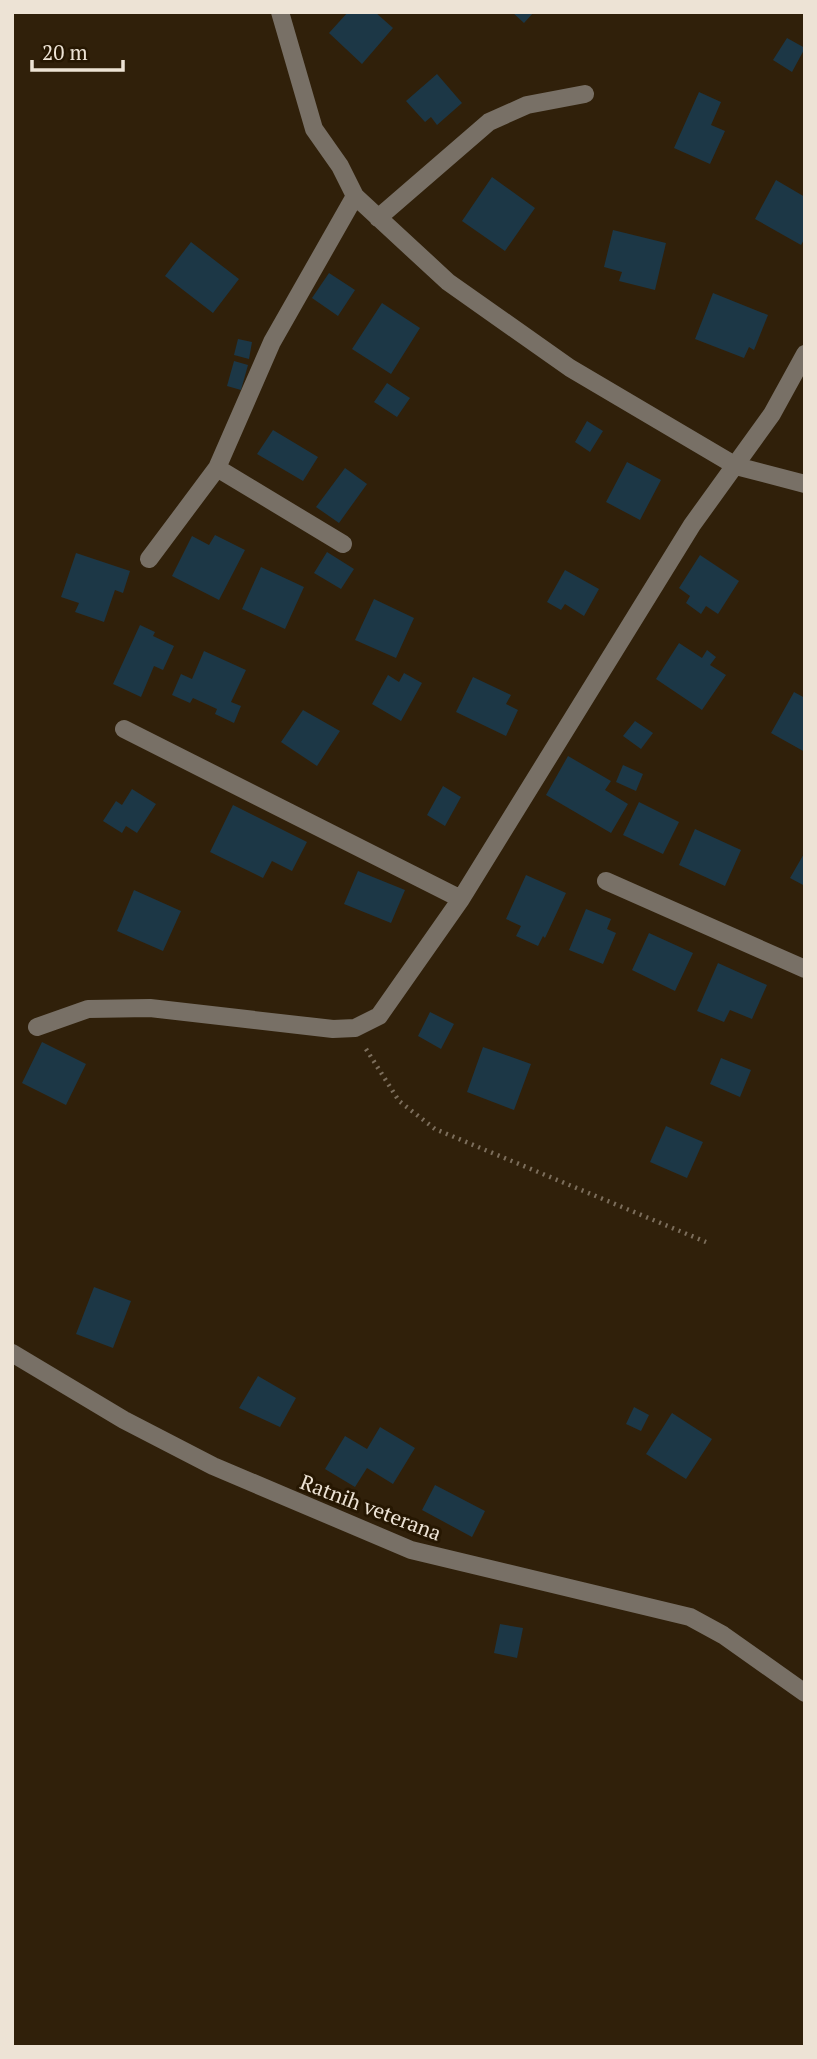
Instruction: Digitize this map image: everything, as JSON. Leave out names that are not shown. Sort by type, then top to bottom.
[{"type":"street","points":[[280,12],[314,129],[340,166],[355,196],[448,282],[570,368],[736,466],[805,484]]},
{"type":"street","points":[[378,218],[489,122],[527,105],[586,94]]},
{"type":"street","points":[[149,559],[217,468],[272,342],[355,196]]},
{"type":"street","points":[[37,1027],[88,1009],[150,1009],[333,1029],[355,1028],[379,1016],[461,899],[692,525],[772,414],[805,354]]},
{"type":"street","points":[[217,468],[343,544]]},
{"type":"street","points":[[124,729],[461,899]]},
{"type":"street","points":[[606,881],[805,969]]},
{"type":"street","name":"Ratnih veterana","points":[[12,1353],[124,1420],[275,1495],[436,1557],[509,1571],[690,1617],[723,1635],[805,1693]]},
{"type":"path","points":[[355,1028],[390,1090],[415,1117],[435,1129],[706,1242]]},
{"type":"building","points":[[348,12],[375,12],[393,28],[362,64],[329,33]]},
{"type":"building","points":[[512,12],[534,12],[524,23]]},
{"type":"building","points":[[787,38],[805,48],[792,72],[773,60]]},
{"type":"building","points":[[437,74],[462,103],[437,125],[431,117],[425,122],[406,101]]},
{"type":"building","points":[[699,92],[721,102],[711,125],[725,131],[710,164],[674,148]]},
{"type":"building","points":[[492,177],[535,208],[505,251],[462,221]]},
{"type":"building","points":[[776,180],[805,197],[805,238],[801,245],[755,219]]},
{"type":"building","points":[[613,230],[666,243],[655,290],[619,281],[622,272],[604,267]]},
{"type":"building","points":[[191,242],[239,279],[213,313],[165,276]]},
{"type":"building","points":[[329,273],[355,290],[338,316],[312,298]]},
{"type":"building","points":[[713,293],[768,315],[754,350],[749,347],[744,358],[695,339]]},
{"type":"building","points":[[382,303],[420,328],[391,374],[352,349]]},
{"type":"building","points":[[238,339],[252,342],[249,359],[234,355]]},
{"type":"building","points":[[234,361],[248,365],[241,390],[227,386]]},
{"type":"building","points":[[387,383],[410,398],[397,417],[374,402]]},
{"type":"building","points":[[587,421],[603,431],[590,452],[575,442]]},
{"type":"building","points":[[273,430],[318,457],[303,481],[257,454]]},
{"type":"building","points":[[627,462],[661,480],[640,520],[606,502]]},
{"type":"building","points":[[345,468],[367,484],[339,523],[316,507]]},
{"type":"building","points":[[215,535],[245,550],[219,600],[172,576],[192,536],[209,545]]},
{"type":"building","points":[[327,552],[354,569],[341,589],[314,573]]},
{"type":"building","points":[[76,553],[130,571],[123,593],[115,590],[104,622],[75,612],[79,603],[61,597]]},
{"type":"building","points":[[700,555],[739,581],[718,614],[706,606],[701,614],[686,603],[690,596],[679,588]]},
{"type":"building","points":[[261,567],[304,587],[285,629],[242,609]]},
{"type":"building","points":[[565,570],[599,589],[584,616],[565,604],[561,610],[547,602]]},
{"type":"building","points":[[374,599],[414,618],[396,658],[355,640]]},
{"type":"building","points":[[140,625],[155,632],[153,636],[174,646],[163,670],[154,666],[141,697],[113,684]]},
{"type":"building","points":[[679,643],[702,658],[707,650],[716,657],[710,665],[726,675],[702,710],[656,679]]},
{"type":"building","points":[[204,651],[246,670],[231,702],[241,706],[234,723],[215,714],[217,709],[193,698],[190,703],[172,695],[181,674],[192,679]]},
{"type":"building","points":[[404,673],[422,683],[401,721],[372,704],[388,675],[399,682]]},
{"type":"building","points":[[473,677],[511,695],[506,704],[518,710],[506,736],[456,712]]},
{"type":"building","points":[[794,692],[805,698],[805,752],[771,733]]},
{"type":"building","points":[[303,710],[340,731],[317,766],[281,742]]},
{"type":"building","points":[[635,721],[653,733],[641,749],[623,736]]},
{"type":"building","points":[[568,756],[611,781],[605,790],[628,804],[611,833],[546,795]]},
{"type":"building","points":[[623,765],[643,774],[636,791],[616,782]]},
{"type":"building","points":[[443,786],[461,797],[445,826],[427,815]]},
{"type":"building","points":[[132,789],[156,804],[137,833],[126,826],[122,833],[103,821],[116,801],[122,805]]},
{"type":"building","points":[[639,802],[679,822],[663,854],[623,835]]},
{"type":"building","points":[[233,805],[307,842],[292,871],[272,861],[263,878],[210,852]]},
{"type":"building","points":[[695,829],[741,850],[725,886],[679,865]]},
{"type":"building","points":[[805,852],[805,886],[790,878]]},
{"type":"building","points":[[358,871],[405,890],[391,923],[344,904]]},
{"type":"building","points":[[526,875],[566,893],[545,938],[543,936],[538,946],[516,936],[521,926],[506,919]]},
{"type":"building","points":[[134,890],[181,911],[163,951],[117,931]]},
{"type":"building","points":[[586,909],[611,919],[607,929],[616,933],[603,964],[569,950]]},
{"type":"building","points":[[649,933],[693,953],[675,991],[632,970]]},
{"type":"building","points":[[718,963],[767,985],[752,1019],[730,1010],[724,1022],[697,1011]]},
{"type":"building","points":[[430,1012],[454,1024],[441,1049],[418,1036]]},
{"type":"building","points":[[42,1042],[86,1064],[66,1105],[22,1083]]},
{"type":"building","points":[[483,1047],[531,1064],[514,1110],[467,1092]]},
{"type":"building","points":[[721,1058],[751,1070],[740,1097],[710,1084]]},
{"type":"building","points":[[666,1126],[703,1142],[687,1178],[650,1162]]},
{"type":"building","points":[[94,1287],[131,1301],[113,1348],[76,1334]]},
{"type":"building","points":[[258,1376],[296,1398],[280,1427],[239,1408]]},
{"type":"building","points":[[634,1407],[649,1415],[641,1431],[626,1424]]},
{"type":"building","points":[[672,1413],[712,1439],[686,1479],[646,1454]]},
{"type":"building","points":[[380,1427],[415,1448],[393,1484],[367,1468],[355,1487],[325,1469],[345,1436],[367,1449]]},
{"type":"building","points":[[435,1485],[485,1511],[472,1537],[422,1510]]},
{"type":"building","points":[[500,1624],[523,1628],[517,1658],[494,1653]]}]
